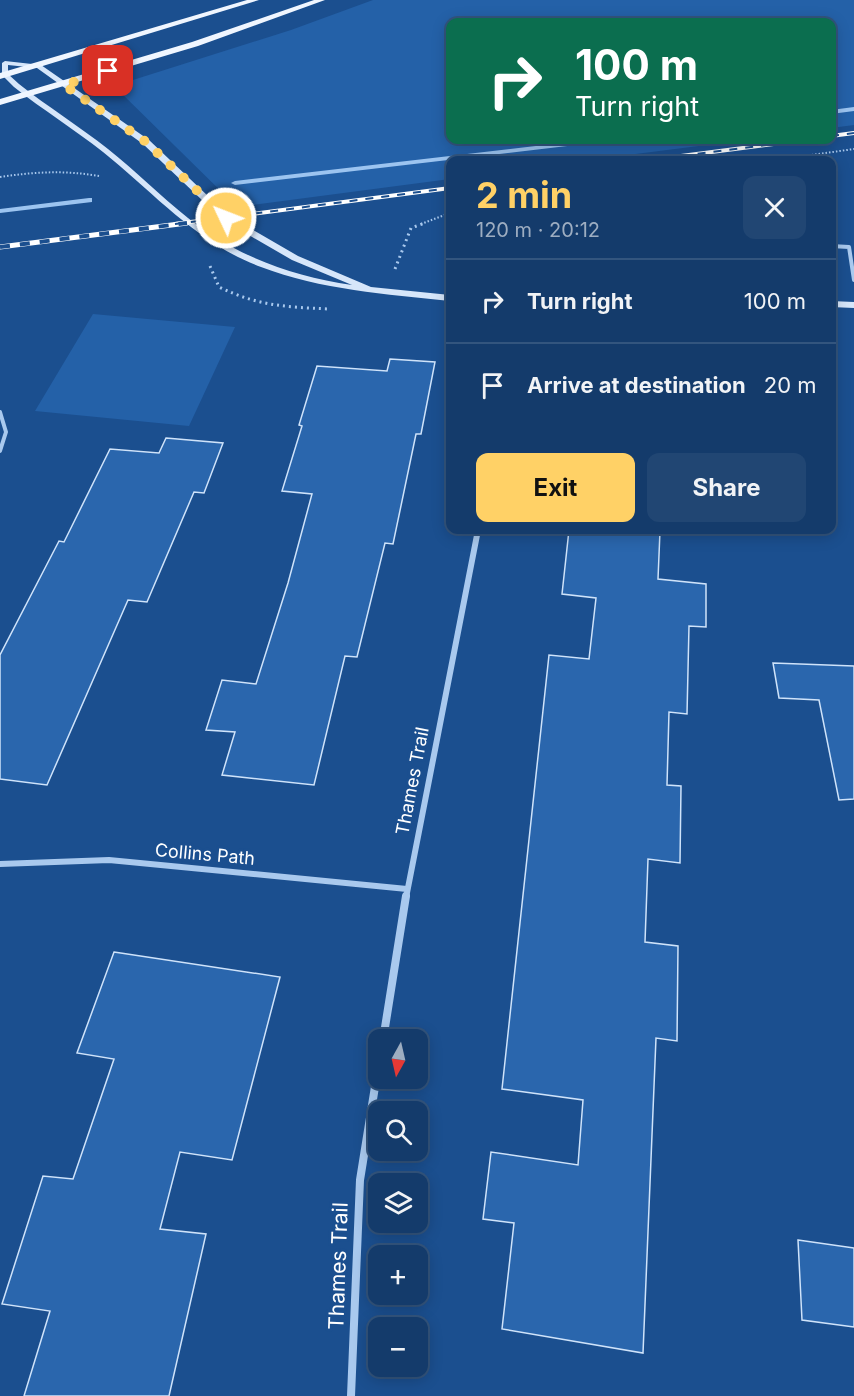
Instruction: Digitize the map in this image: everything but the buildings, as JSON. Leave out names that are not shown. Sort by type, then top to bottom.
[{"type":"main road","points":[[2,75],[39,66],[255,0]]},
{"type":"main road","points":[[0,102],[64,85],[195,44],[321,0]]},
{"type":"main road","points":[[2,75],[3,62],[39,66],[146,142],[226,218],[275,248],[367,288]]},
{"type":"main road","points":[[2,75],[69,122],[188,221],[238,254],[276,270],[327,285],[446,298]]},
{"type":"main road","points":[[836,304],[854,305]]},
{"type":"street","name":"Thames Trail","points":[[385,1029],[407,889],[477,534]]},
{"type":"street","name":"Collins Path","points":[[0,864],[109,860],[407,889]]},
{"type":"street","name":"Thames Trail","points":[[351,1396],[360,1180],[375,1089]]},
{"type":"lane","points":[[836,246],[849,247],[854,279]]},
{"type":"lane","points":[[0,412],[3,417],[6,441],[0,451]]},
{"type":"path","points":[[805,156],[854,149]]},
{"type":"path","points":[[386,291],[411,228],[446,215]]},
{"type":"shaded area","points":[[373,0],[854,0],[854,125],[836,127],[836,18],[446,18],[446,144],[714,144],[620,156],[446,156],[446,180],[237,207],[114,86],[291,30]]},
{"type":"shaded area","points":[[93,314],[235,327],[189,426],[35,411]]},
{"type":"waterway","points":[[836,111],[854,109]]},
{"type":"waterway","points":[[465,156],[567,144]]},
{"type":"waterway","points":[[235,183],[446,158]]},
{"type":"waterway","points":[[0,211],[89,200]]},
{"type":"railway","points":[[836,135],[854,133]]},
{"type":"railway","points":[[681,156],[774,144]]},
{"type":"railway","points":[[175,224],[446,189]]},
{"type":"railway","points":[[0,247],[187,223]]},
{"type":"route","points":[[108,71],[64,85],[146,142],[226,218]]}]
